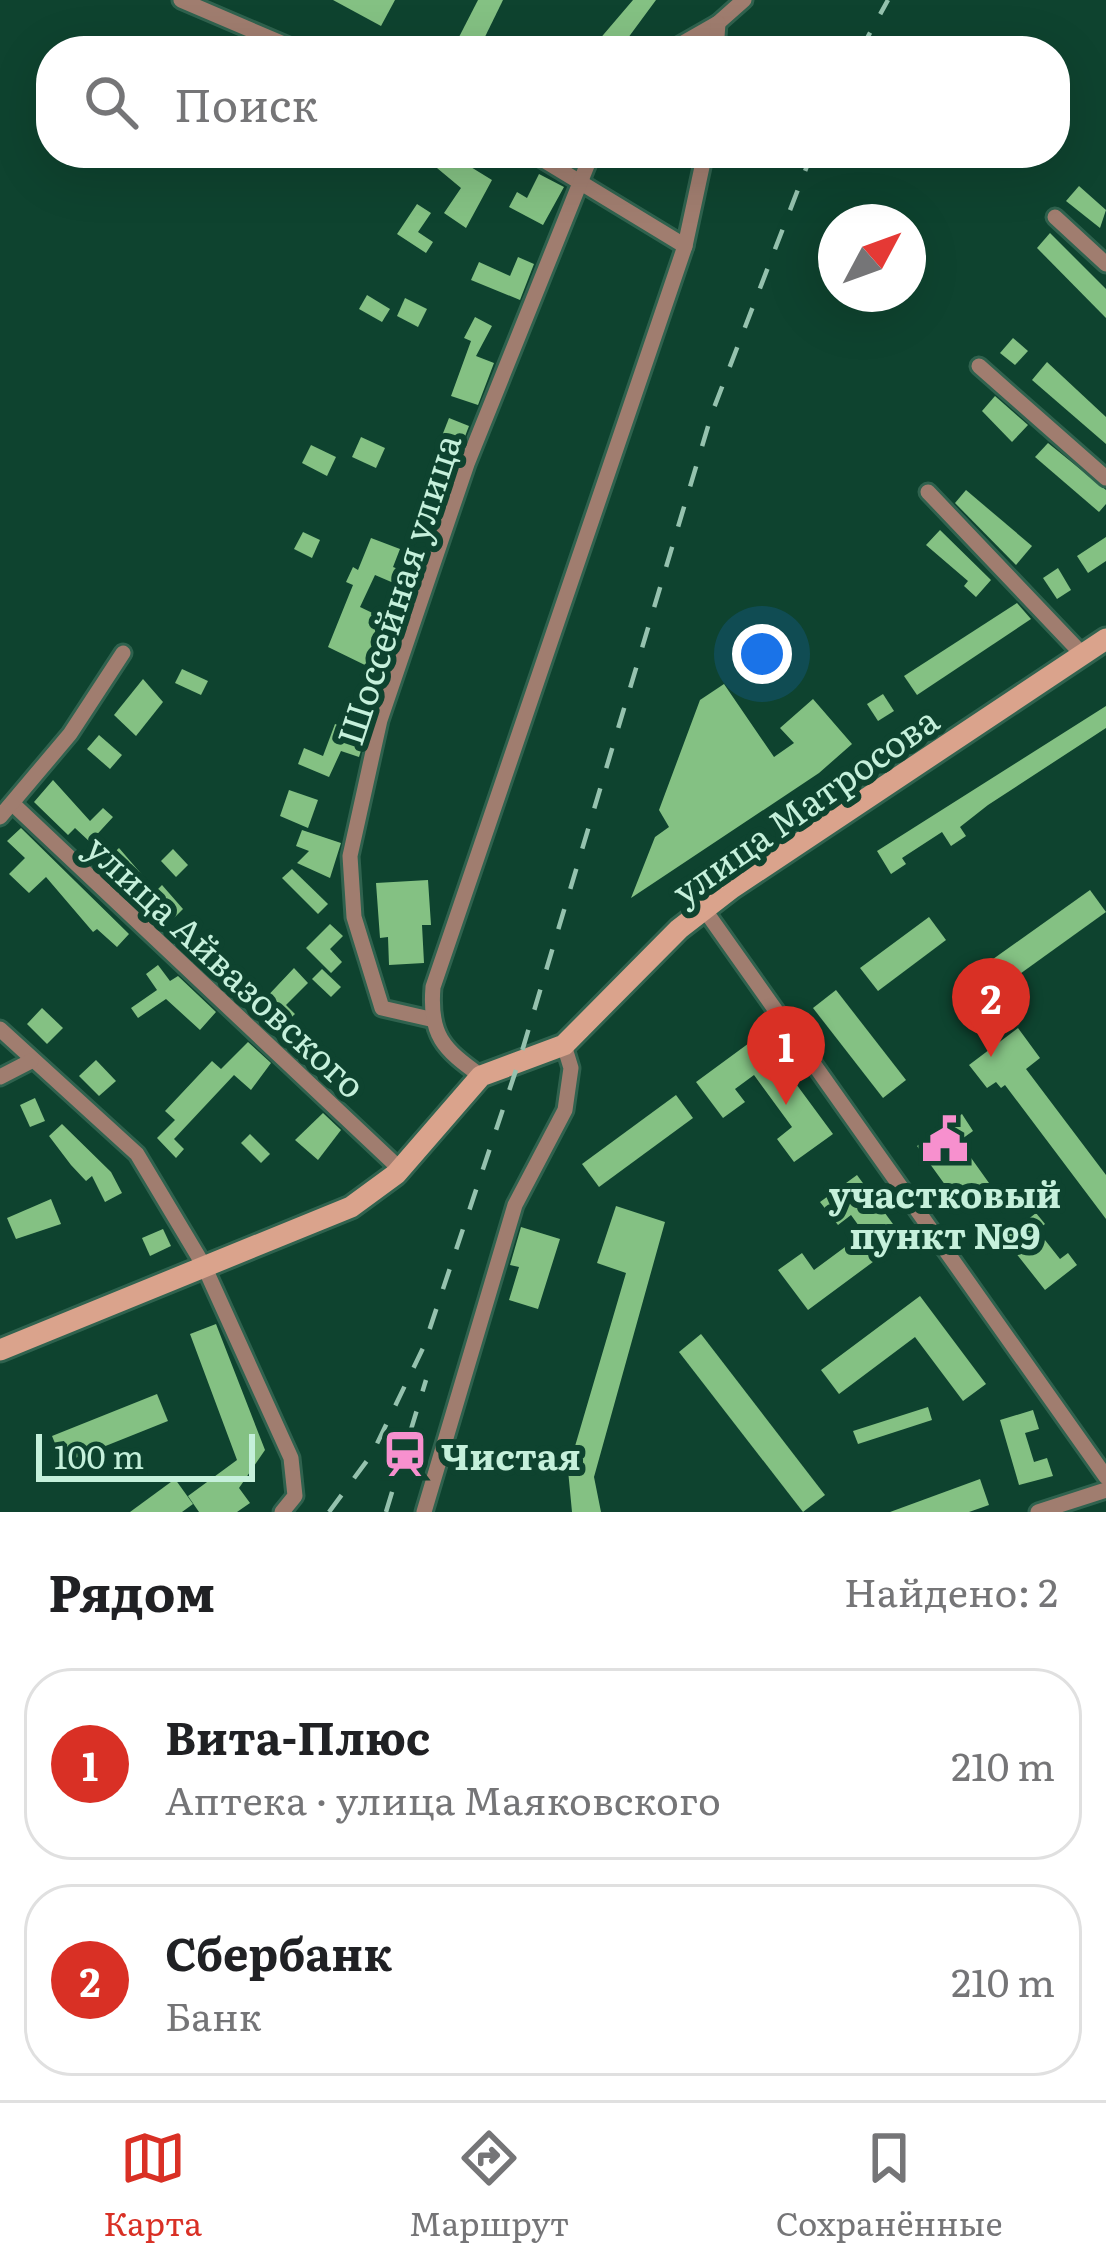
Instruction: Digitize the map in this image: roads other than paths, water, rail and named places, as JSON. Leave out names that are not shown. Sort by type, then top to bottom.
[{"type":"main road","name":"улица Матросова","points":[[0,1350],[351,1207],[400,1169],[482,1076],[565,1045],[704,909],[1106,639]]},
{"type":"street","points":[[181,0],[264,36]]},
{"type":"street","points":[[695,36],[744,0]]},
{"type":"street","points":[[717,36],[718,23]]},
{"type":"street","points":[[556,168],[686,246]]},
{"type":"street","name":"Шоссейная улица","points":[[430,1019],[382,1008],[354,917],[350,856],[380,720],[467,464],[585,168]]},
{"type":"street","points":[[482,1076],[449,1053],[430,1019],[433,986],[686,246],[702,168]]},
{"type":"street","points":[[1054,217],[1106,264]]},
{"type":"street","points":[[979,366],[1106,478]]},
{"type":"street","points":[[928,492],[1083,655]]},
{"type":"street","points":[[7,811],[123,653]]},
{"type":"street","name":"улица Айвазовского","points":[[7,811],[400,1169]]},
{"type":"street","points":[[704,909],[1106,1477]]},
{"type":"street","points":[[0,1029],[137,1154],[204,1266],[291,1458],[295,1496],[282,1512]]},
{"type":"street","points":[[424,1512],[515,1205],[565,1110],[571,1068],[565,1045]]},
{"type":"street","points":[[0,1077],[32,1061]]},
{"type":"street","points":[[1038,1512],[1106,1490]]},
{"type":"railway","points":[[868,36],[888,0]]},
{"type":"railway","points":[[329,1512],[372,1454],[424,1346],[520,1058],[712,413],[806,168]]},
{"type":"railway","points":[[386,1512],[426,1380]]},
{"type":"place","name":"Сбербанк","points":[[991,1057]]},
{"type":"place","name":"Вита-Плюс","points":[[786,1105]]},
{"type":"place","name":"участковый пункт №9","points":[[945,1139]]},
{"type":"place","name":"Чистая","points":[[405,1454]]}]
